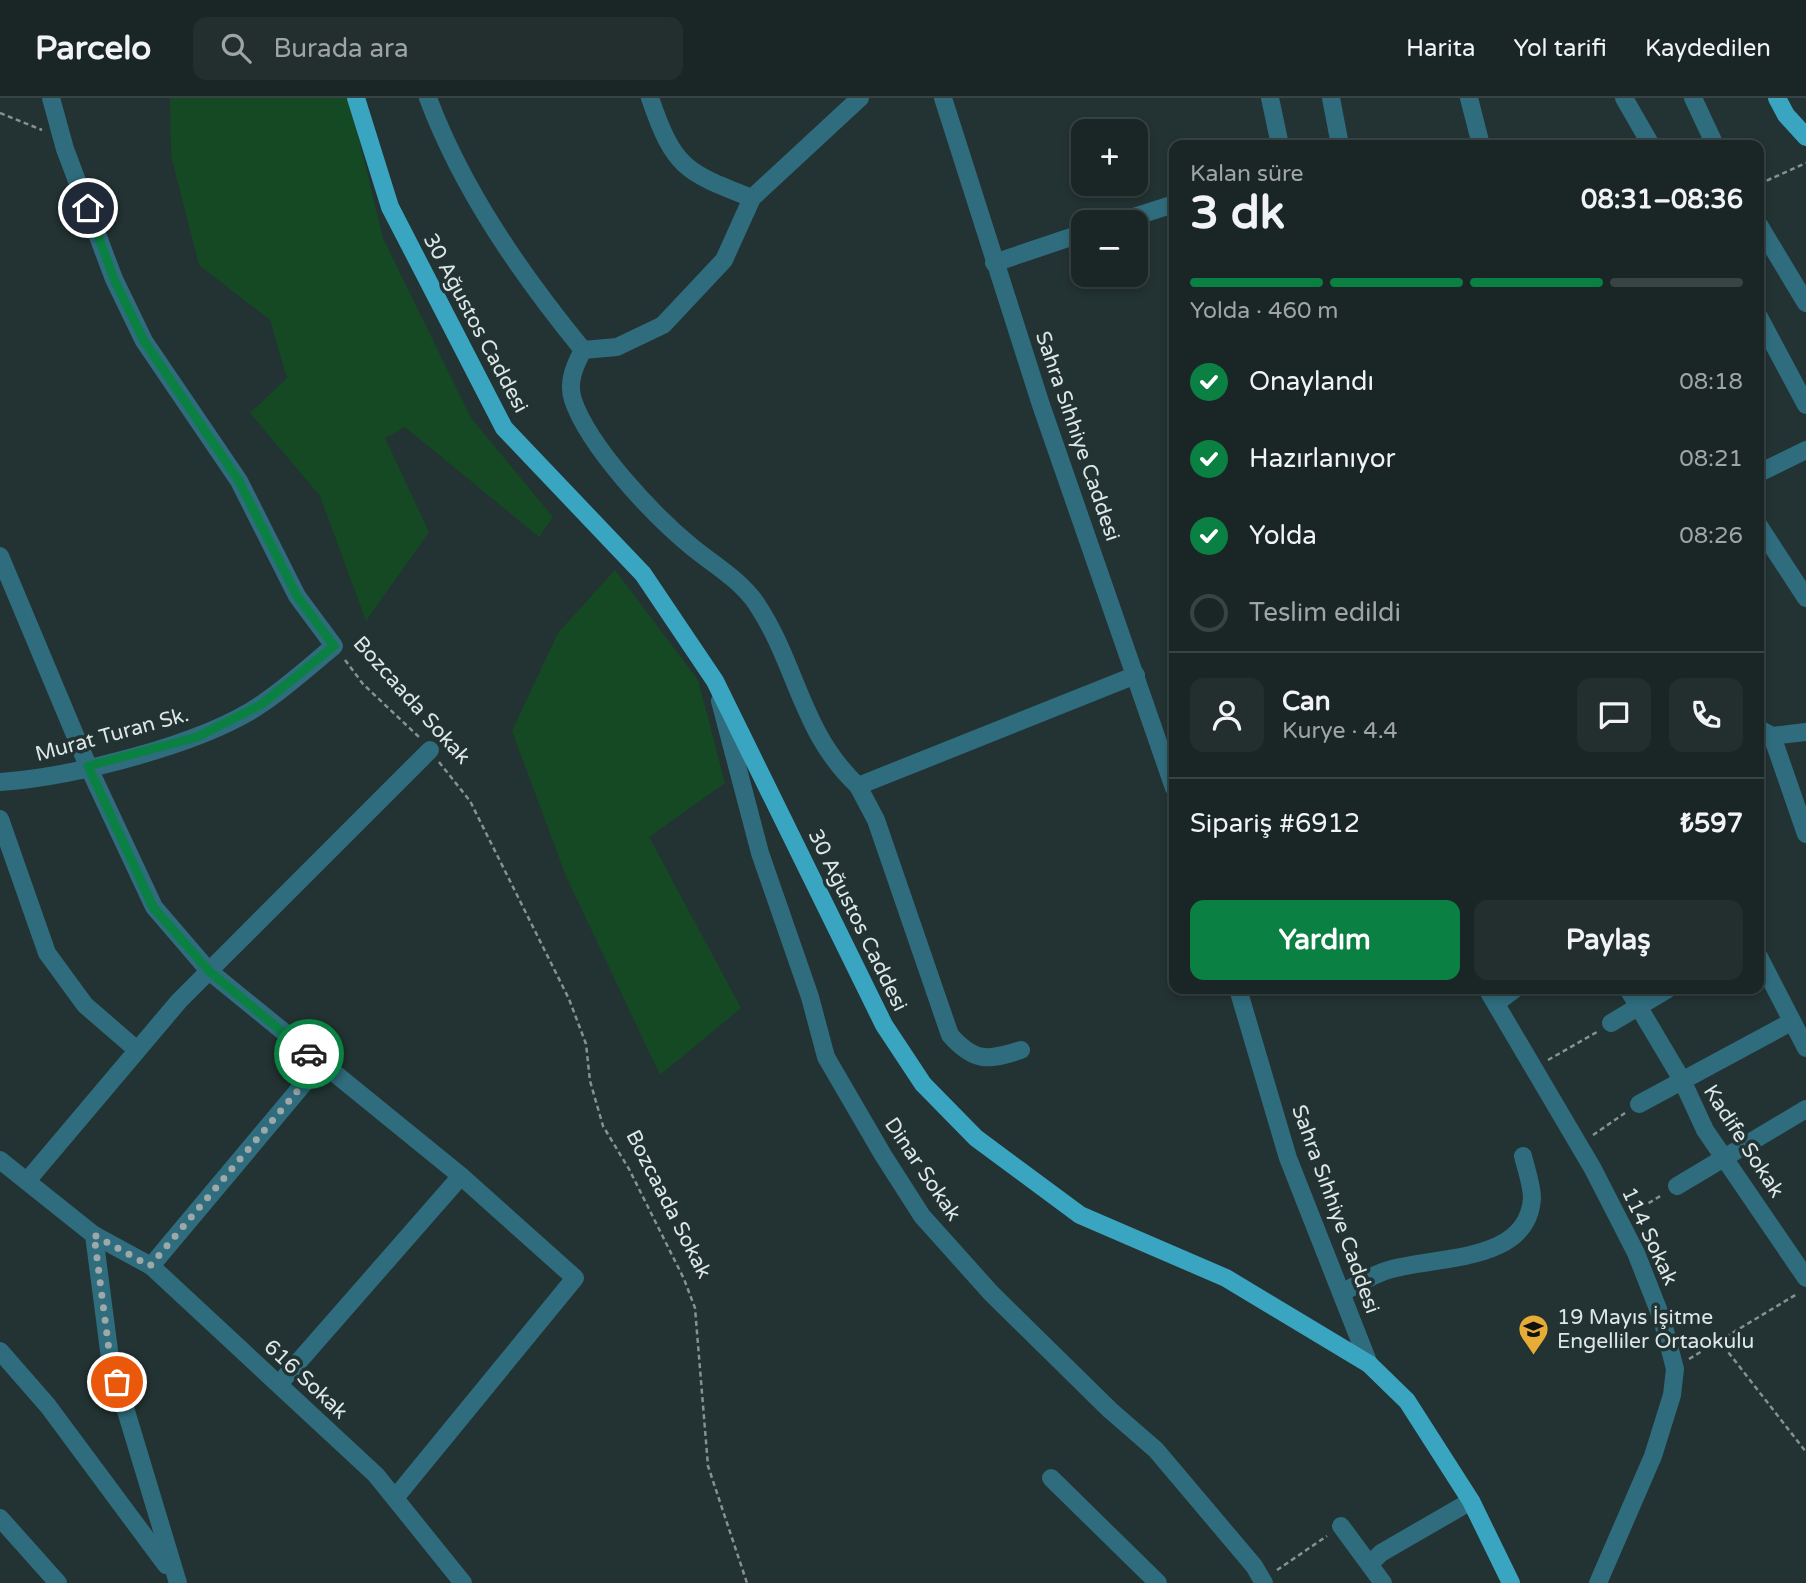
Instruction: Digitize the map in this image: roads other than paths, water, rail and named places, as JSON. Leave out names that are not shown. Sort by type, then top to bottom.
[{"type":"main road","name":"30 Ağustos Caddesi","points":[[356,98],[390,207],[504,428],[643,574],[715,681],[884,1025],[923,1084],[976,1138],[1080,1215],[1226,1278],[1369,1364],[1407,1401],[1471,1501],[1511,1583]]},
{"type":"main road","points":[[1777,98],[1786,115],[1806,137]]},
{"type":"street","name":"Bozcaada Sokak","points":[[51,98],[62,137],[114,279],[144,341],[239,481],[297,596],[334,646]]},
{"type":"street","points":[[428,98],[480,208],[547,305],[583,350]]},
{"type":"street","points":[[650,98],[664,139],[688,171],[752,198]]},
{"type":"street","points":[[583,350],[617,347],[663,325],[724,260],[752,198],[860,98]]},
{"type":"street","name":"Sahra Sıhhiye Caddesi","points":[[943,98],[994,263],[1169,773]]},
{"type":"street","points":[[1270,98],[1279,140]]},
{"type":"street","points":[[1331,98],[1339,140]]},
{"type":"street","points":[[1469,98],[1480,140]]},
{"type":"street","points":[[1624,98],[1648,140]]},
{"type":"street","points":[[1693,98],[1714,140]]},
{"type":"street","points":[[1148,212],[1169,206]]},
{"type":"street","points":[[1764,233],[1806,303]]},
{"type":"street","points":[[994,263],[1071,237]]},
{"type":"street","points":[[1764,326],[1806,405]]},
{"type":"street","points":[[583,350],[572,370],[572,398],[601,452],[691,547],[735,579],[755,601],[780,645],[818,738],[836,765],[858,786],[876,820],[950,1035],[964,1051],[984,1058],[996,1058],[1021,1050]]},
{"type":"street","points":[[1764,471],[1806,450]]},
{"type":"street","points":[[1764,534],[1806,598]]},
{"type":"street","points":[[0,556],[88,766],[153,907],[209,971],[461,1176],[575,1278],[395,1498]]},
{"type":"street","name":"Murat Turan Sk.","points":[[0,782],[23,780],[88,766],[197,737],[262,704],[334,646]]},
{"type":"street","points":[[858,786],[1136,675]]},
{"type":"street","name":"Dinar Sokak","points":[[715,681],[761,853],[810,997],[826,1057],[883,1155],[922,1216],[982,1284],[1110,1410],[1156,1450],[1263,1581]]},
{"type":"street","points":[[1806,732],[1765,733],[1806,834]]},
{"type":"street","points":[[27,1181],[179,1001],[430,750]]},
{"type":"street","points":[[0,820],[47,953],[85,1005],[137,1050]]},
{"type":"street","points":[[1764,967],[1791,1022],[1805,1042]]},
{"type":"street","name":"Sahra Sıhhiye Caddesi","points":[[1239,994],[1288,1158],[1369,1364]]},
{"type":"street","name":"Kadife Sokak","points":[[1632,994],[1682,1080],[1705,1130],[1806,1278]]},
{"type":"street","points":[[1611,1023],[1660,994]]},
{"type":"street","name":"114 Sokak","points":[[1491,996],[1578,1144],[1619,1220],[1662,1319],[1675,1369],[1672,1395],[1653,1456],[1598,1583]]},
{"type":"street","points":[[1639,1104],[1791,1022]]},
{"type":"street","points":[[150,1266],[321,1063]]},
{"type":"street","points":[[1677,1186],[1806,1109]]},
{"type":"street","points":[[1342,1293],[1386,1270],[1448,1260],[1502,1245],[1523,1226],[1532,1198],[1524,1156]]},
{"type":"street","name":"616 Sokak","points":[[0,1160],[94,1235],[150,1266],[376,1475],[463,1583]]},
{"type":"street","points":[[279,1384],[461,1176]]},
{"type":"street","points":[[94,1235],[110,1358],[177,1580]]},
{"type":"street","points":[[0,1352],[48,1406],[177,1580]]},
{"type":"street","points":[[1051,1478],[1158,1583]]},
{"type":"street","points":[[1370,1564],[1381,1553],[1471,1501]]},
{"type":"street","points":[[0,1518],[58,1583]]},
{"type":"street","points":[[1341,1526],[1383,1583]]},
{"type":"place","name":"19 Mayıs İşitme Engelliler Ortaokulu","points":[[1534,1356]]}]
